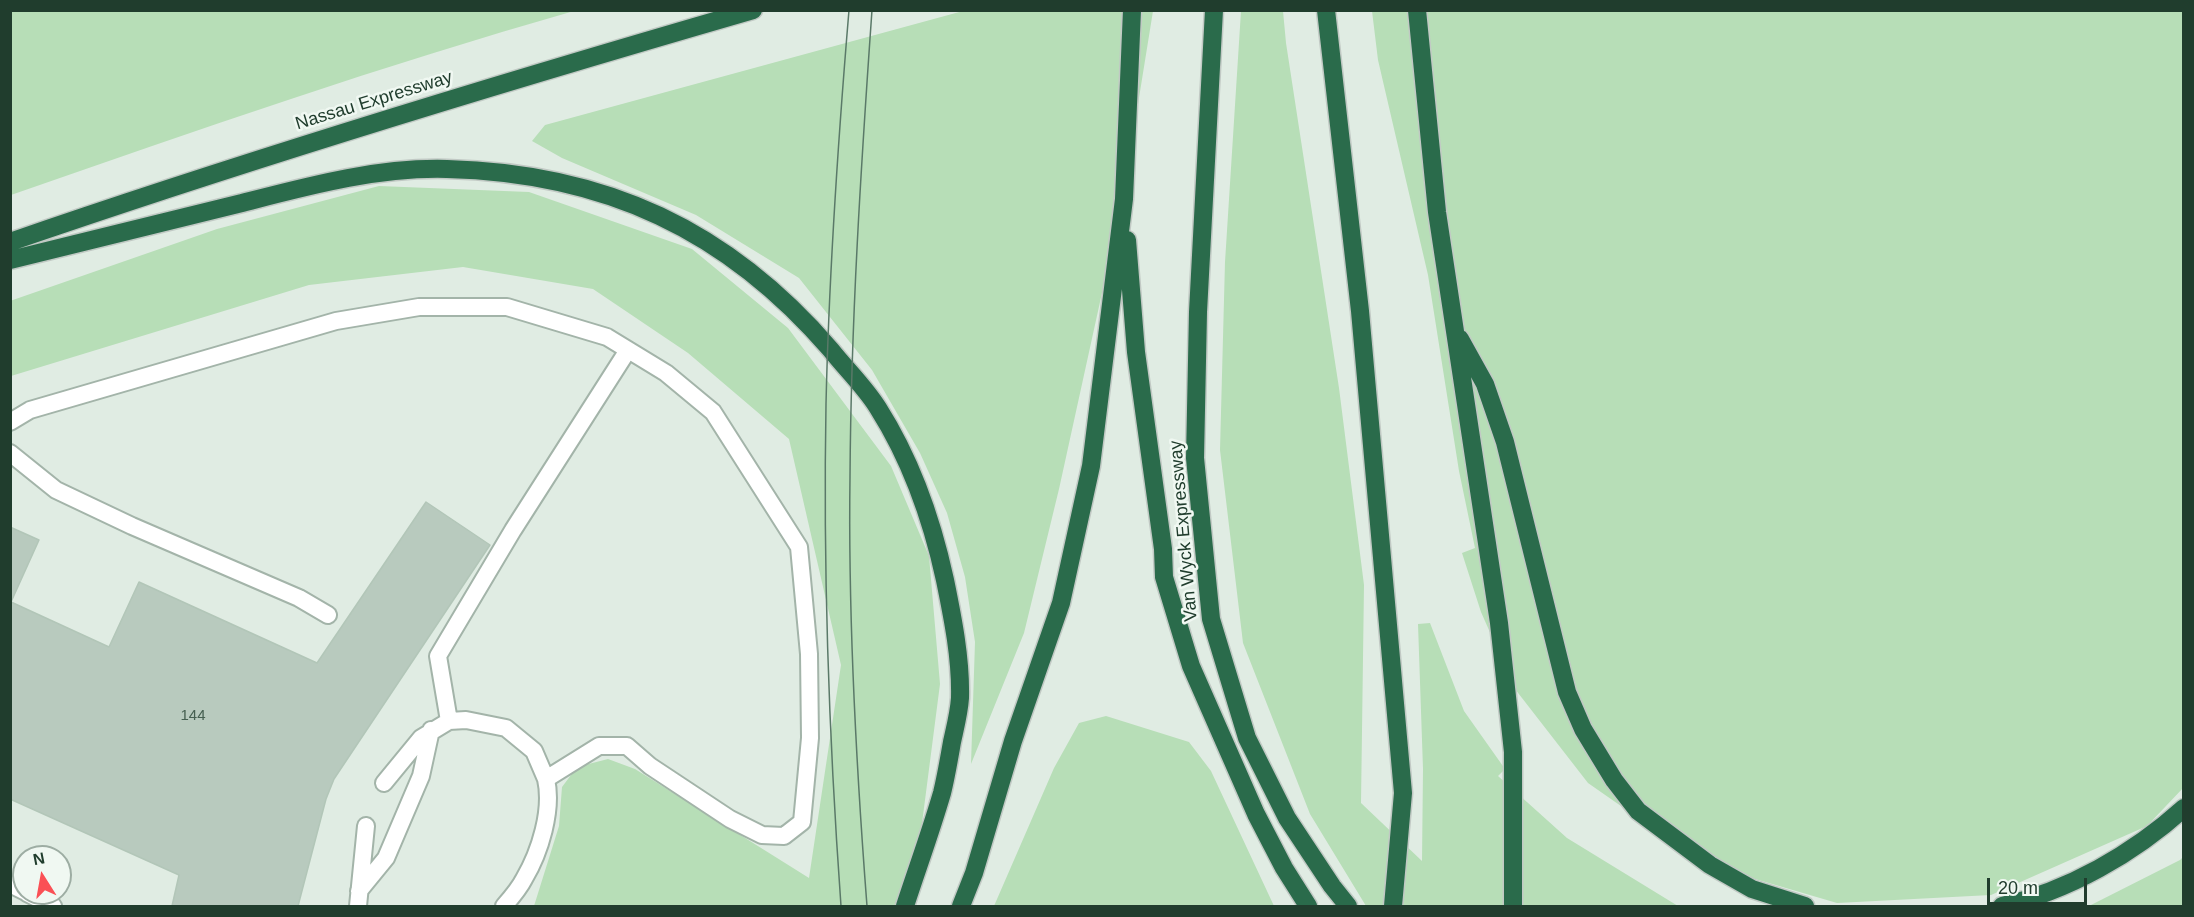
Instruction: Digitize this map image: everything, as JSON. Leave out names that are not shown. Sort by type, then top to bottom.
[{"type":"highway","name":"Nassau Expressway","points":[[10,242],[357,128],[574,61],[753,10]]},
{"type":"highway","points":[[960,906],[974,873],[1013,741],[1061,603],[1091,466],[1124,199],[1132,10]]},
{"type":"highway","name":"Van Wyck Expressway","points":[[1214,10],[1198,312],[1196,458],[1211,619],[1247,738],[1287,818],[1348,906]]},
{"type":"highway","points":[[1326,10],[1360,311],[1403,792],[1393,906]]},
{"type":"highway","points":[[1417,10],[1437,212],[1499,624],[1513,752],[1513,906]]},
{"type":"highway","points":[[10,260],[327,183],[405,170],[442,168],[517,173],[556,180],[596,191],[668,219],[735,259],[797,313],[877,405],[895,438],[928,514],[938,549],[955,638],[959,666],[960,702],[943,791],[905,906]]},
{"type":"highway","points":[[1124,199],[1136,352],[1163,549],[1164,577],[1191,666],[1208,707],[1256,814],[1284,868],[1308,906]]},
{"type":"highway","points":[[1454,330],[1485,384],[1505,442],[1567,692],[1582,729],[1614,780],[1638,811],[1710,865],[1752,888],[1805,906]]},
{"type":"highway","points":[[2002,906],[2055,890],[2094,870],[2133,848],[2184,808]]},
{"type":"lane","points":[[10,422],[30,410],[336,321],[419,307],[507,307],[607,337],[666,373],[713,412],[800,547],[810,690],[810,738],[802,822],[784,836],[762,835],[730,819],[692,795],[650,766],[627,746],[599,746],[546,779]]},
{"type":"lane","points":[[449,721],[438,656],[513,530],[628,350]]},
{"type":"lane","points":[[10,453],[56,490],[132,526],[299,598],[328,615]]},
{"type":"lane","points":[[384,783],[421,738],[449,721],[466,720],[506,728],[534,752],[549,792],[541,838],[524,880],[504,906]]},
{"type":"lane","points":[[359,902],[386,858],[420,776],[431,730]]},
{"type":"lane","points":[[359,902],[366,826]]},
{"type":"green space","points":[[10,11],[574,11],[361,76],[11,195]]},
{"type":"green space","points":[[963,11],[1153,11],[1123,197],[1059,489],[1024,633],[971,764],[975,642],[965,577],[947,513],[920,453],[872,370],[799,278],[696,215],[562,158],[532,141],[545,125]]},
{"type":"green space","points":[[1241,11],[1283,11],[1339,388],[1364,585],[1361,803],[1422,861],[1423,769],[1418,624],[1430,623],[1464,711],[1505,769],[1498,776],[1567,838],[1678,906],[1366,906],[1310,814],[1243,643],[1220,450],[1225,262]]},
{"type":"green space","points":[[1372,11],[2183,11],[2184,787],[2147,826],[1991,895],[1837,903],[1704,864],[1588,783],[1515,689],[1481,612],[1462,553],[1475,548],[1459,471],[1428,275],[1378,60]]},
{"type":"green space","points":[[379,186],[529,192],[692,249],[788,328],[891,466],[929,556],[940,684],[921,831],[896,906],[534,906],[559,826],[562,787],[577,767],[608,759],[635,769],[809,878],[841,665],[789,439],[688,353],[593,289],[463,267],[309,285],[11,376],[10,301],[217,229]]},
{"type":"green space","points":[[1106,716],[1189,742],[1211,771],[1274,906],[994,906],[1054,768],[1079,723]]},
{"type":"green space","points":[[2183,857],[2183,906],[2089,906],[2180,860]]},
{"type":"building","points":[[426,502],[490,545],[334,779],[326,799],[298,906],[172,906],[179,875],[10,799],[10,527],[39,540],[11,602],[109,647],[139,582],[317,663]]},
{"type":"tram line","points":[[841,906],[828,655],[825,467],[832,256],[849,10]]},
{"type":"tram line","points":[[867,906],[854,692],[850,584],[850,477],[860,185],[872,10]]}]
